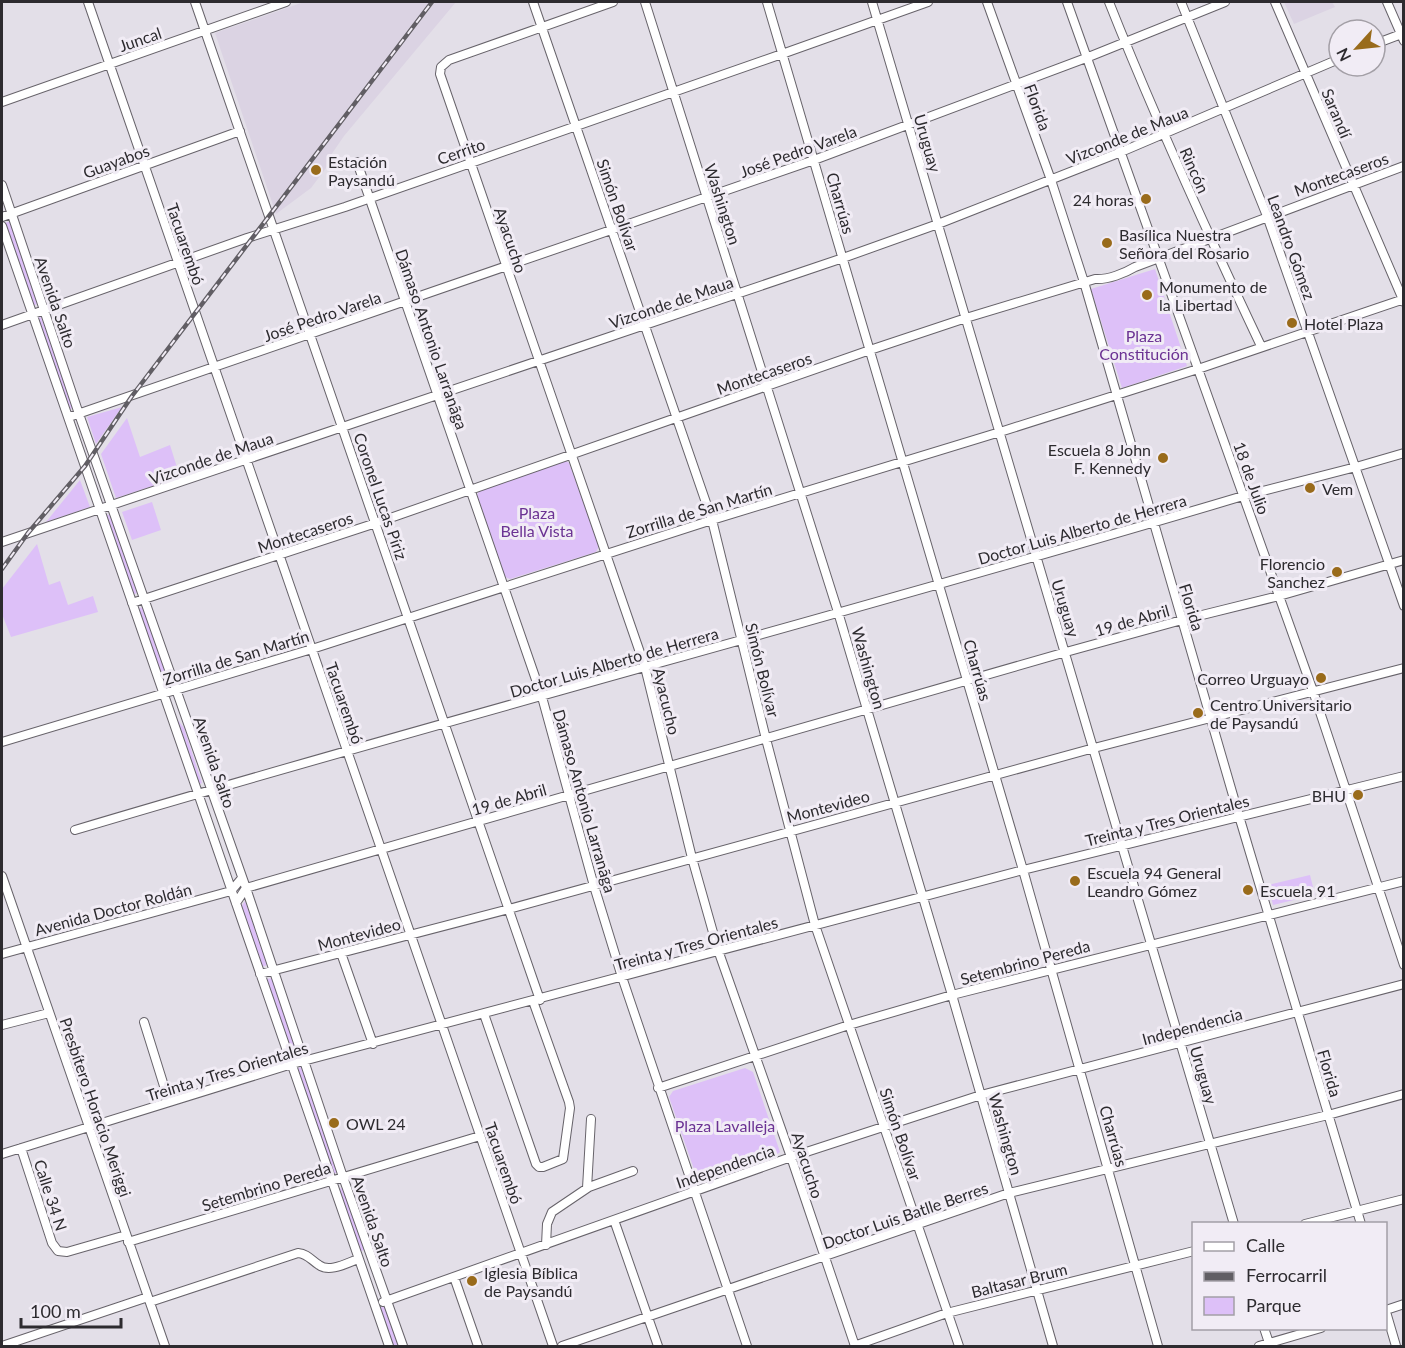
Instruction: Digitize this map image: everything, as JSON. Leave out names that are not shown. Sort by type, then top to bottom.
[{"type":"street","name":"Tacuarembó","points":[[88,2],[553,1347]]},
{"type":"street","name":"Coronel Lucas Píriz","points":[[195,2],[509,909],[570,1108],[562,1159],[543,1167],[536,1164],[484,1014]]},
{"type":"street","name":"Juncal","points":[[2,102],[286,2]]},
{"type":"street","name":"Simón Bolívar","points":[[533,2],[712,520],[815,924],[959,1347]]},
{"type":"street","points":[[542,26],[613,2]]},
{"type":"street","name":"Washington","points":[[645,2],[838,612],[952,995],[1053,1347]]},
{"type":"street","name":"Charrúas","points":[[766,2],[1052,968],[1158,1347]]},
{"type":"street","name":"Uruguay","points":[[872,2],[1233,1222]]},
{"type":"street","name":"Cerrito","points":[[2,325],[928,2]]},
{"type":"street","name":"Florida","points":[[987,2],[1051,180],[1084,282],[1239,816],[1360,1222]]},
{"type":"street","name":"18 de Julio","points":[[1067,2],[1313,691],[1404,965]]},
{"type":"street","name":"Rincón","points":[[1109,2],[1164,135],[1261,346]]},
{"type":"street","name":"Leandro Gómez","points":[[1181,2],[1267,216],[1404,606]]},
{"type":"street","name":"José Pedro Varela","points":[[69,417],[814,160],[1086,58],[1225,2]]},
{"type":"street","name":"Sarandí","points":[[1275,2],[1403,300]]},
{"type":"street","points":[[1387,2],[1402,36],[1387,40]]},
{"type":"street","name":"Ayacucho","points":[[542,26],[449,60],[441,67],[440,74],[645,667],[692,858],[718,950],[855,1346]]},
{"type":"street","name":"Vizconde de Maua","points":[[2,542],[539,362],[938,224],[1164,135],[1327,64]]},
{"type":"street","name":"Guayabos","points":[[2,217],[240,131]]},
{"type":"street","name":"Dámaso Antonio Larranãga","points":[[357,162],[542,697],[594,886],[622,977],[747,1347]]},
{"type":"street","name":"Montecaseros","points":[[132,603],[376,523],[966,318],[1084,282],[1102,280],[1404,166]]},
{"type":"street","name":"Avenida Salto","points":[[2,185],[79,414],[246,888],[403,1347]]},
{"type":"street","name":"Avenida Salto","points":[[2,226],[388,1347]]},
{"type":"street","name":"Zorrilla de San Martín","points":[[2,742],[312,649],[606,553],[902,460],[1000,432],[1403,300]]},
{"type":"street","name":"Doctor Luis Alberto de Herrera","points":[[75,830],[347,750],[542,697],[1244,496],[1404,453]]},
{"type":"street","name":"19 de Abril","points":[[246,888],[1066,652],[1279,596],[1404,560]]},
{"type":"street","name":"Montevideo","points":[[260,974],[594,886],[1094,748],[1404,668]]},
{"type":"street","name":"Treinta y Tres Orientales","points":[[2,1154],[292,1064],[442,1026],[922,896],[1404,776]]},
{"type":"street","points":[[214,842],[227,838]]},
{"type":"street","name":"Presbítero Horacio Meriggi","points":[[2,876],[165,1347]]},
{"type":"street","points":[[231,891],[242,878]]},
{"type":"street","name":"Setembrino Pereda","points":[[658,1088],[849,1025],[952,995],[1404,881]]},
{"type":"street","points":[[236,903],[246,888]]},
{"type":"street","name":"Avenida Doctor Roldán","points":[[2,954],[231,891]]},
{"type":"street","points":[[342,953],[373,1044]]},
{"type":"street","name":"Independencia","points":[[374,1305],[791,1157],[981,1095],[1404,984]]},
{"type":"street","points":[[2,1025],[49,1013]]},
{"type":"street","points":[[144,1022],[169,1102]]},
{"type":"street","name":"Doctor Luis Batlle Berres","points":[[562,1347],[1009,1193],[1328,1115],[1404,1094]]},
{"type":"street","points":[[587,1188],[591,1119]]},
{"type":"street","name":"Setembrino Pereda","points":[[127,1238],[331,1181],[480,1136]]},
{"type":"street","name":"Calle 34 N","points":[[21,1148],[52,1243],[58,1251],[68,1252],[127,1238]]},
{"type":"street","points":[[546,1245],[547,1224],[552,1212],[587,1188],[633,1171]]},
{"type":"street","points":[[1313,1222],[1404,1199]]},
{"type":"street","points":[[614,1220],[658,1347]]},
{"type":"street","name":"Baltasar Brum","points":[[855,1346],[947,1313],[1192,1251]]},
{"type":"street","points":[[2,1347],[298,1253],[309,1256],[321,1267],[328,1269],[372,1258]]},
{"type":"street","points":[[454,1278],[478,1347]]},
{"type":"street","points":[[1387,1311],[1404,1304]]},
{"type":"street","points":[[1387,1315],[1396,1347]]},
{"type":"street","points":[[1264,1330],[1269,1345]]},
{"type":"street","points":[[1259,1347],[1318,1330]]},
{"type":"shaded area","points":[[304,2],[456,2],[344,136],[331,155],[332,160],[311,188],[276,214],[215,33]]},
{"type":"shaded area","points":[[1284,2],[1332,2],[1335,7],[1294,24]]},
{"type":"green space","points":[[10,221],[37,304],[33,306],[5,223]]},
{"type":"green space","name":"Plaza Constitución","points":[[1155,269],[1187,366],[1122,388],[1091,289]]},
{"type":"green space","points":[[41,317],[74,408],[69,409],[37,318]]},
{"type":"green space","points":[[122,407],[96,444],[87,417]]},
{"type":"green space","points":[[127,418],[140,457],[170,445],[180,477],[116,498],[101,454]]},
{"type":"green space","name":"Plaza Bella Vista","points":[[566,461],[569,463],[599,546],[596,552],[510,579],[505,577],[477,495],[479,491]]},
{"type":"green space","points":[[80,480],[90,507],[46,522]]},
{"type":"green space","points":[[152,502],[161,530],[132,540],[122,512]]},
{"type":"green space","points":[[110,514],[137,593],[132,595],[105,516]]},
{"type":"green space","points":[[37,544],[49,585],[60,581],[68,605],[93,596],[98,612],[11,637],[2,614],[2,589]]},
{"type":"green space","points":[[144,607],[171,687],[164,690],[137,609]]},
{"type":"green space","points":[[169,695],[177,719],[184,728],[202,783],[198,785],[166,696]]},
{"type":"green space","points":[[1310,875],[1315,895],[1273,905],[1268,885]]},
{"type":"green space","points":[[245,901],[267,965],[262,967],[241,907]]},
{"type":"green space","points":[[272,978],[296,1048],[291,1050],[267,979]]},
{"type":"green space","points":[[301,1067],[338,1172],[333,1174],[296,1069]]},
{"type":"green space","name":"Plaza Lavalleja","points":[[745,1068],[753,1072],[780,1152],[704,1181],[697,1178],[669,1097],[673,1091]]},
{"type":"green space","points":[[341,1188],[344,1189],[366,1248],[362,1251],[359,1250],[338,1191]]},
{"type":"green space","points":[[382,1306],[386,1308],[399,1346],[392,1346],[380,1310]]},
{"type":"railway","points":[[2,569],[28,533],[85,466],[132,396],[432,2]]},
{"type":"place","name":"Estación Paysandú","points":[[316,170]]},
{"type":"place","name":"24 horas","points":[[1146,199]]},
{"type":"place","name":"Basílica Nuestra Señora del Rosario","points":[[1107,243]]},
{"type":"place","name":"Monumento de la Libertad","points":[[1147,295]]},
{"type":"place","name":"Hotel Plaza","points":[[1292,323]]},
{"type":"place","name":"Escuela 8 John F. Kennedy","points":[[1163,458]]},
{"type":"place","name":"Vem","points":[[1310,488]]},
{"type":"place","name":"Florencio Sanchez","points":[[1337,572]]},
{"type":"place","name":"Correo Urguayo","points":[[1321,678]]},
{"type":"place","name":"Centro Universitario de Paysandú","points":[[1198,713]]},
{"type":"place","name":"BHU","points":[[1358,795]]},
{"type":"place","name":"Escuela 94 General Leandro Gómez","points":[[1075,881]]},
{"type":"place","name":"Escuela 91","points":[[1248,890]]},
{"type":"place","name":"OWL 24","points":[[334,1123]]},
{"type":"place","name":"Iglesia Bíblica de Paysandú","points":[[472,1281]]}]
